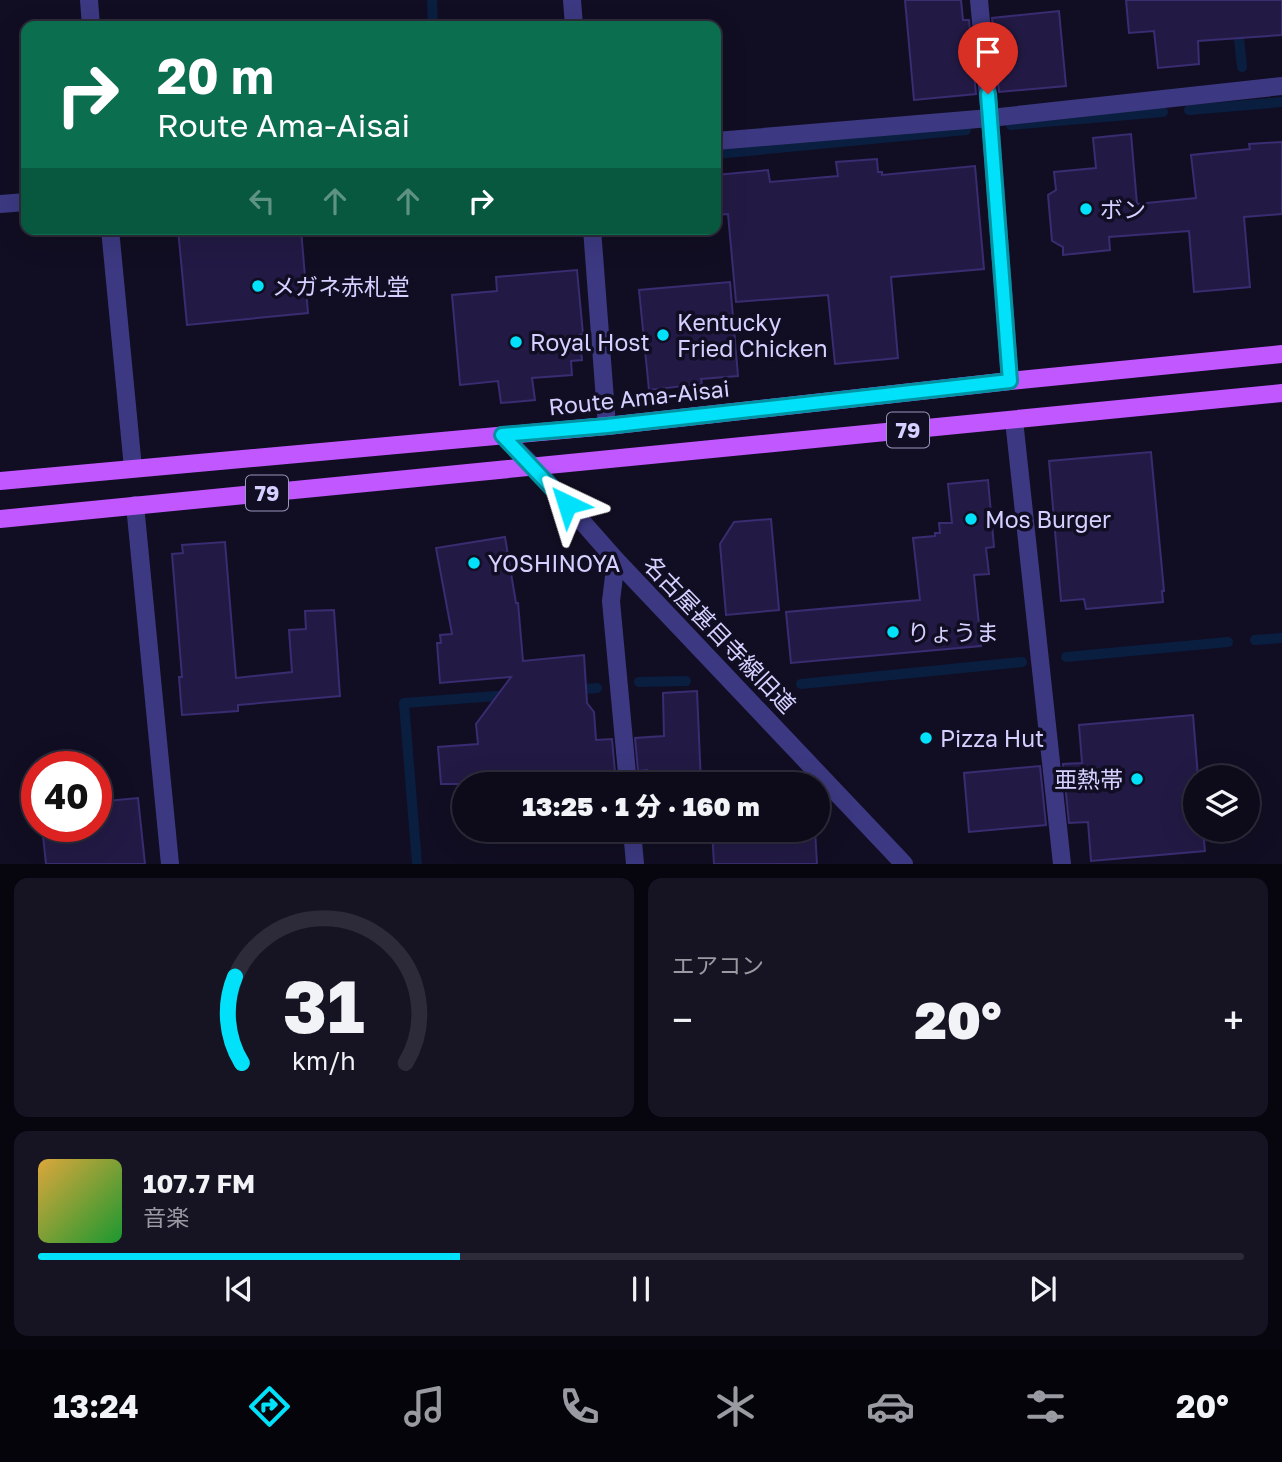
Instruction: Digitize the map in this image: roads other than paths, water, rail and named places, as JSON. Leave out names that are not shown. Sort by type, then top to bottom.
[{"type":"main road","name":"Route Ama-Aisai","points":[[0,481],[607,426],[1282,354]]},
{"type":"main road","name":"79","points":[[0,519],[1282,393]]},
{"type":"street","points":[[89,0],[91,21]]},
{"type":"street","points":[[572,0],[574,21]]},
{"type":"street","points":[[979,0],[1010,381]]},
{"type":"street","points":[[721,141],[990,118],[1282,86]]},
{"type":"street","points":[[0,204],[21,202]]},
{"type":"street","points":[[111,235],[133,468]]},
{"type":"street","points":[[592,235],[607,426]]},
{"type":"street","points":[[1014,419],[1062,863]]},
{"type":"street","name":"名古屋甚目寺線旧道","points":[[502,435],[534,467],[616,561],[904,863]]},
{"type":"street","points":[[135,505],[170,863]]},
{"type":"street","points":[[616,561],[611,601],[627,772]]},
{"type":"street","points":[[633,842],[635,863]]},
{"type":"waterway","points":[[432,0],[433,21]]},
{"type":"waterway","points":[[1235,0],[1242,67]]},
{"type":"waterway","points":[[1189,110],[1282,102]]},
{"type":"waterway","points":[[1011,125],[1163,112]]},
{"type":"waterway","points":[[721,154],[966,130]]},
{"type":"waterway","points":[[1255,640],[1282,638]]},
{"type":"waterway","points":[[1066,657],[1228,642]]},
{"type":"waterway","points":[[801,684],[1022,662]]},
{"type":"waterway","points":[[639,682],[686,681]]},
{"type":"waterway","points":[[574,690],[597,688]]},
{"type":"waterway","points":[[417,864],[404,703],[509,695]]},
{"type":"place","name":"ボン","points":[[1086,209]]},
{"type":"place","name":"メガネ赤札堂","points":[[258,286]]},
{"type":"place","name":"Kentucky Fried Chicken","points":[[663,335]]},
{"type":"place","name":"Royal Host","points":[[516,342]]},
{"type":"place","name":"Mos Burger","points":[[971,519]]},
{"type":"place","name":"YOSHINOYA","points":[[474,563]]},
{"type":"place","name":"りょうま","points":[[893,632]]},
{"type":"place","name":"Pizza Hut","points":[[926,738]]},
{"type":"place","name":"亜熱帯","points":[[1137,779]]}]
